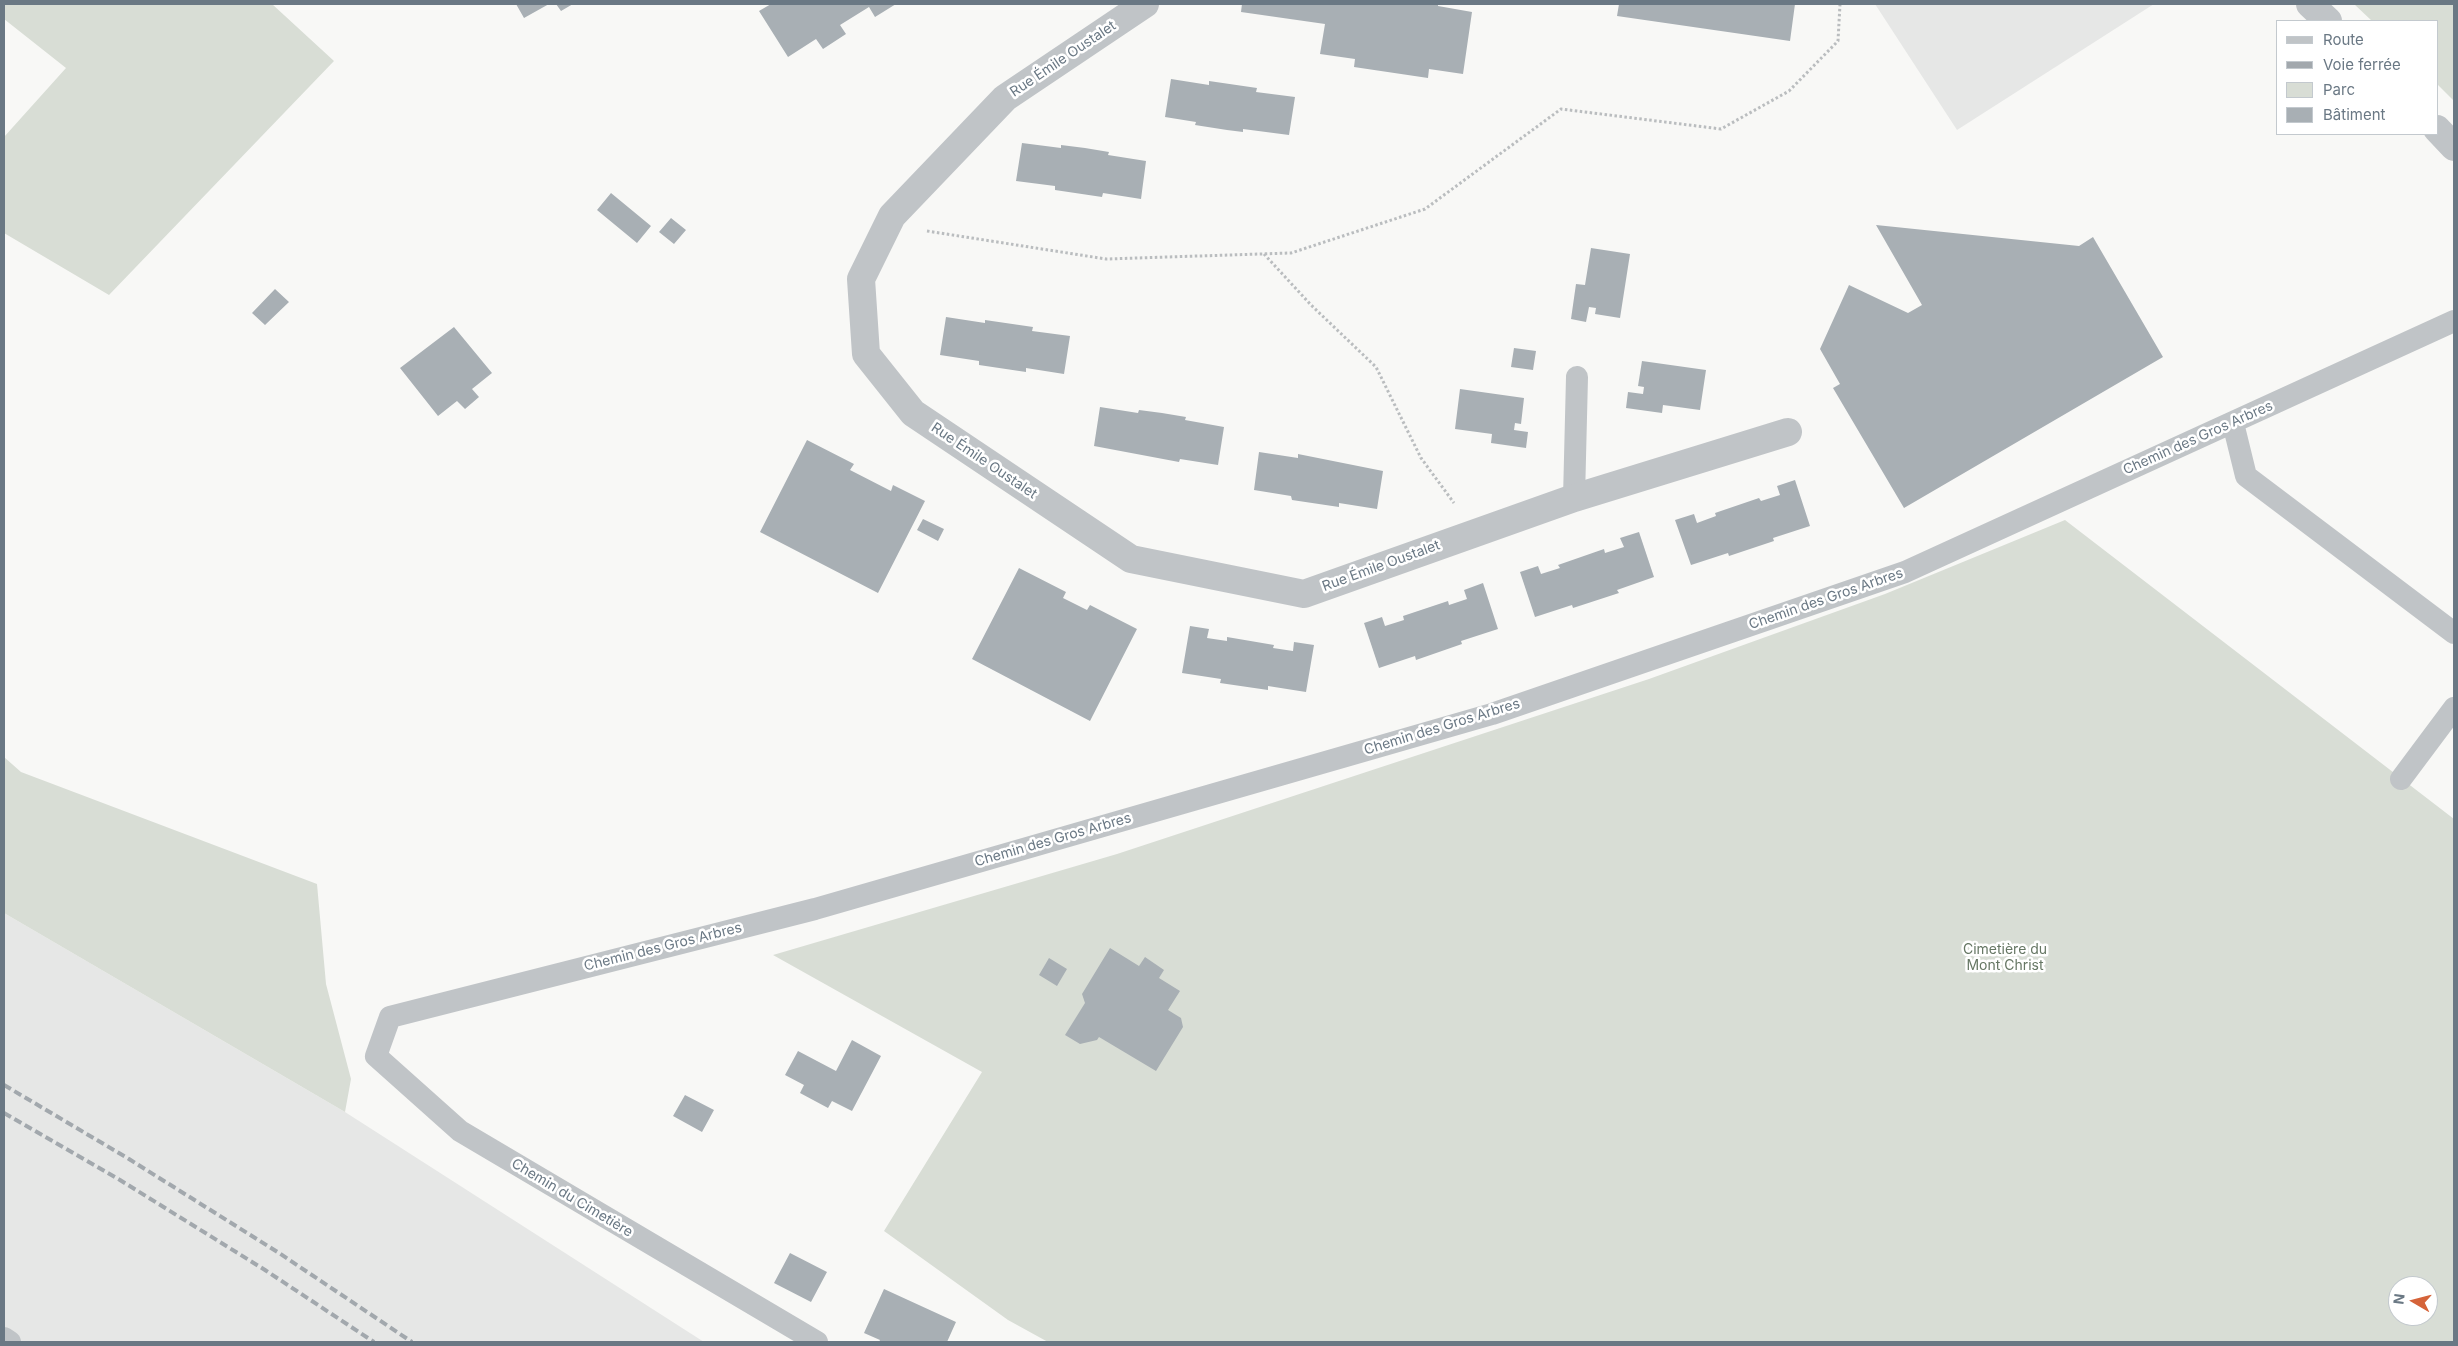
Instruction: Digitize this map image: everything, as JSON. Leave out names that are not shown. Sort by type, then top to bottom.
[{"type":"street","name":"Rue Émile Oustalet","points":[[1145,4],[1004,98],[892,216],[861,279],[866,354],[913,413],[1131,559],[1304,594],[1574,498],[1788,432]]},
{"type":"street","points":[[2310,4],[2327,20]]},
{"type":"street","points":[[2438,130],[2454,147]]},
{"type":"lane","name":"Chemin des Gros Arbres","points":[[390,1017],[815,909],[1492,714],[1905,572],[2454,321]]},
{"type":"lane","points":[[1574,498],[1577,377]]},
{"type":"lane","points":[[2232,423],[2246,476],[2454,633]]},
{"type":"lane","points":[[2401,779],[2454,708]]},
{"type":"lane","name":"Chemin du Cimetière","points":[[390,1017],[376,1056],[460,1131],[817,1342]]},
{"type":"lane","points":[[4,1338],[10,1342]]},
{"type":"path","points":[[892,216],[910,228],[1106,259],[1291,253],[1425,209],[1561,110],[1722,129],[1789,91],[1838,41],[1840,4]]},
{"type":"path","points":[[1263,254],[1311,305],[1376,367],[1421,458],[1476,533]]},
{"type":"shaded area","points":[[1875,4],[2154,4],[1957,130]]},
{"type":"shaded area","points":[[4,913],[345,1112],[704,1342],[4,1342]]},
{"type":"green space","points":[[4,4],[272,4],[334,61],[109,295],[4,233],[4,137],[66,68],[4,19]]},
{"type":"green space","points":[[2354,4],[2454,4],[2454,101],[2438,85],[2438,20],[2371,20]]},
{"type":"green space","name":"Cimetière du Mont Christ","points":[[2065,520],[2454,819],[2454,1342],[1048,1342],[1008,1320],[884,1231],[982,1072],[773,955],[1117,854],[1649,679],[1885,594]]},
{"type":"green space","points":[[4,757],[21,772],[317,884],[326,984],[351,1079],[345,1112],[4,913]]},
{"type":"building","points":[[516,4],[549,4],[524,18]]},
{"type":"building","points":[[556,4],[573,4],[561,11]]},
{"type":"building","points":[[771,4],[896,4],[875,17],[869,7],[840,25],[846,34],[823,49],[816,39],[788,57],[759,11]]},
{"type":"building","points":[[1242,4],[1438,4],[1438,6],[1472,12],[1463,74],[1429,69],[1428,78],[1354,67],[1355,59],[1320,54],[1325,24],[1241,12]]},
{"type":"building","points":[[1619,4],[1795,4],[1790,41],[1617,16]]},
{"type":"building","points":[[1171,79],[1209,85],[1209,81],[1257,88],[1256,92],[1295,97],[1289,135],[1243,129],[1243,132],[1227,130],[1195,125],[1196,122],[1165,117]]},
{"type":"building","points":[[1022,143],[1061,148],[1061,145],[1085,148],[1109,152],[1108,155],[1146,161],[1141,199],[1103,193],[1102,197],[1055,190],[1055,186],[1016,181]]},
{"type":"building","points":[[611,193],[651,226],[637,243],[597,210]]},
{"type":"building","points":[[671,218],[686,230],[674,244],[659,232]]},
{"type":"building","points":[[1876,225],[2079,246],[2093,237],[2163,357],[1904,508],[1833,388],[1840,384],[1820,349],[1849,285],[1908,313],[1922,305]]},
{"type":"building","points":[[1591,248],[1630,254],[1620,318],[1595,314],[1596,308],[1589,307],[1586,322],[1571,319],[1576,284],[1585,285]]},
{"type":"building","points":[[275,289],[289,302],[265,325],[252,313]]},
{"type":"building","points":[[946,317],[985,323],[985,320],[1033,327],[1032,331],[1070,336],[1064,374],[1026,368],[1026,372],[979,365],[979,361],[940,355]]},
{"type":"building","points":[[454,327],[492,373],[472,389],[479,397],[465,409],[457,401],[438,416],[400,368]]},
{"type":"building","points":[[1514,348],[1536,351],[1533,370],[1511,367]]},
{"type":"building","points":[[1642,361],[1706,370],[1700,410],[1663,405],[1662,413],[1626,408],[1628,392],[1643,394],[1644,387],[1638,386]]},
{"type":"building","points":[[1460,389],[1524,398],[1521,424],[1515,423],[1514,430],[1528,432],[1526,448],[1491,443],[1492,434],[1455,429]]},
{"type":"building","points":[[1100,407],[1138,413],[1139,410],[1162,413],[1186,417],[1185,420],[1224,427],[1218,465],[1180,459],[1179,462],[1094,446]]},
{"type":"building","points":[[807,440],[854,464],[850,470],[891,491],[893,485],[925,501],[878,593],[760,532]]},
{"type":"building","points":[[1259,452],[1298,458],[1298,454],[1383,471],[1377,509],[1339,503],[1339,507],[1292,500],[1291,496],[1254,490]]},
{"type":"building","points":[[1795,480],[1810,526],[1773,538],[1774,541],[1729,556],[1728,553],[1691,565],[1675,520],[1694,514],[1697,523],[1716,516],[1715,513],[1759,498],[1761,501],[1780,495],[1777,486]]},
{"type":"building","points":[[923,519],[944,529],[938,541],[917,530]]},
{"type":"building","points":[[1639,532],[1654,577],[1617,590],[1619,593],[1573,608],[1572,605],[1535,617],[1520,572],[1538,566],[1541,574],[1560,568],[1558,565],[1604,549],[1605,553],[1624,547],[1620,538]]},
{"type":"building","points":[[1019,568],[1066,592],[1063,598],[1087,610],[1090,605],[1137,629],[1090,721],[972,659]]},
{"type":"building","points":[[1483,583],[1498,629],[1461,641],[1462,644],[1416,660],[1415,656],[1379,668],[1364,623],[1382,617],[1385,626],[1404,620],[1403,616],[1448,601],[1449,605],[1467,599],[1464,590]]},
{"type":"building","points":[[1190,626],[1209,629],[1207,638],[1227,641],[1227,637],[1274,645],[1273,648],[1293,651],[1294,642],[1314,645],[1306,692],[1268,686],[1268,690],[1220,683],[1221,679],[1182,673]]},
{"type":"building","points":[[1110,948],[1139,966],[1145,957],[1164,970],[1159,978],[1180,991],[1168,1010],[1181,1018],[1183,1027],[1156,1071],[1099,1037],[1097,1040],[1080,1044],[1065,1035],[1085,1003],[1082,994]]},
{"type":"building","points":[[1049,958],[1067,969],[1057,986],[1039,975]]},
{"type":"building","points":[[852,1040],[881,1056],[852,1111],[832,1101],[828,1108],[800,1093],[804,1085],[785,1075],[798,1051],[836,1071]]},
{"type":"building","points":[[685,1095],[714,1110],[702,1132],[673,1116]]},
{"type":"building","points":[[790,1253],[827,1272],[811,1302],[774,1283]]},
{"type":"building","points":[[884,1289],[956,1322],[947,1342],[879,1342],[880,1340],[864,1333]]},
{"type":"railway","points":[[4,1085],[129,1159],[279,1253],[412,1342]]},
{"type":"railway","points":[[4,1113],[120,1180],[265,1270],[374,1342]]}]
